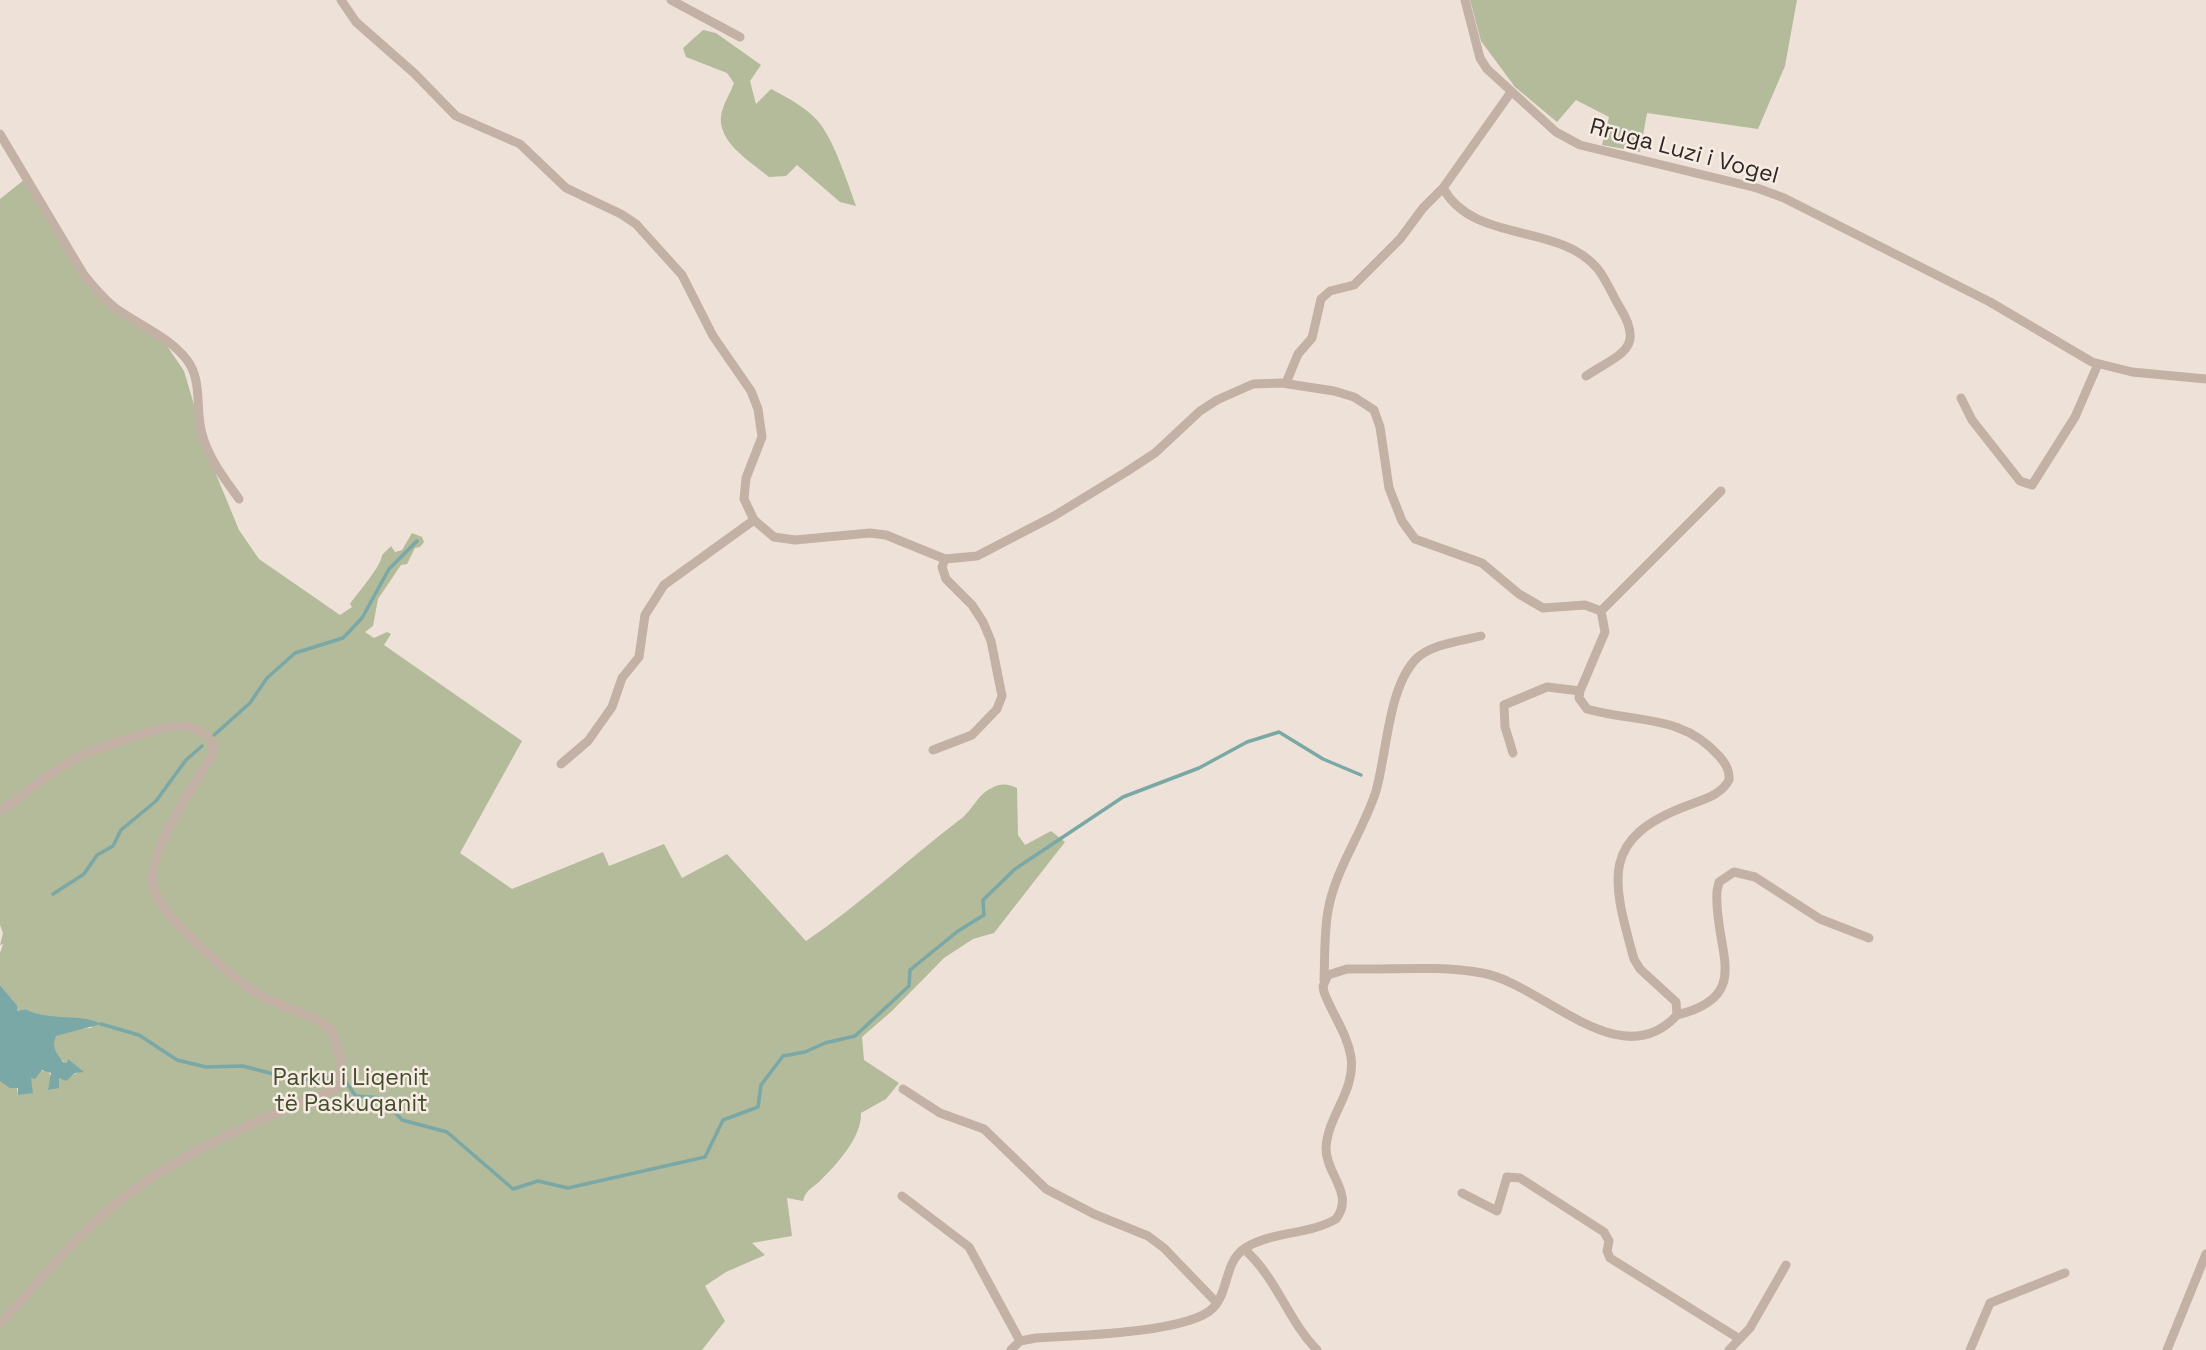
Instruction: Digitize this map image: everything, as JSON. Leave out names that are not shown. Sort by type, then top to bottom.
[{"type":"street","points":[[341,0],[356,22],[414,73],[456,117],[520,144],[566,188],[636,224],[682,275],[713,336],[751,391],[758,409],[762,436],[744,489],[747,510],[764,530],[783,540],[878,534],[945,559],[977,556],[1054,516],[1155,453],[1200,411],[1217,400],[1253,384],[1286,383],[1344,394],[1365,402],[1374,410],[1380,427],[1389,488],[1402,521],[1415,538],[1482,563],[1519,594],[1543,608],[1585,606],[1601,611]]},
{"type":"street","points":[[671,0],[740,37]]},
{"type":"street","name":"Rruga Luzi i Vogel","points":[[1465,0],[1480,58],[1487,69],[1556,132],[1580,145],[1757,188],[1784,198],[1990,302],[2064,348],[2098,364],[2132,372],[2206,379]]},
{"type":"street","points":[[1286,383],[1298,354],[1312,338],[1321,299],[1330,291],[1354,285],[1400,240],[1423,208],[1443,188],[1511,92]]},
{"type":"street","points":[[0,135],[84,275],[115,308],[156,332],[188,361],[195,375],[202,436],[212,462],[239,499]]},
{"type":"street","points":[[1443,188],[1460,211],[1478,220],[1539,238],[1579,255],[1597,268],[1632,326],[1632,339],[1629,348],[1587,376]]},
{"type":"street","points":[[1961,398],[1972,420],[2004,462],[2023,484],[2032,485],[2075,417],[2098,364]]},
{"type":"street","points":[[1601,611],[1721,491]]},
{"type":"street","points":[[561,764],[588,741],[612,707],[622,678],[639,657],[645,615],[664,585],[754,520]]},
{"type":"street","points":[[933,750],[972,734],[997,709],[1002,696],[991,641],[972,605],[946,579],[942,567],[945,559]]},
{"type":"street","points":[[1601,611],[1605,632],[1580,691],[1579,698],[1587,709],[1692,731],[1717,753],[1730,774],[1726,786],[1712,796],[1645,824],[1626,848],[1616,870],[1634,959],[1640,969],[1676,1002],[1677,1016]]},
{"type":"street","points":[[1011,1350],[1020,1341],[1136,1331],[1204,1314],[1217,1303],[1233,1263],[1244,1250],[1263,1239],[1329,1223],[1340,1213],[1343,1197],[1328,1162],[1326,1150],[1331,1129],[1348,1089],[1351,1068],[1348,1044],[1324,992],[1328,910],[1375,793],[1394,707],[1407,670],[1418,657],[1438,647],[1481,636]]},
{"type":"street","points":[[1513,753],[1505,726],[1504,705],[1548,687],[1580,691]]},
{"type":"street","points":[[0,811],[61,767],[85,754],[171,727],[190,727],[206,735],[213,744],[212,755],[158,852],[153,871],[155,891],[181,927],[229,974],[271,1002],[314,1017],[331,1029],[341,1070],[341,1083],[335,1089],[213,1142],[108,1210],[41,1275],[0,1324]]},
{"type":"street","points":[[1324,980],[1328,975],[1347,969],[1483,973],[1520,985],[1599,1031],[1614,1035],[1646,1035],[1660,1030],[1677,1016],[1708,1005],[1723,989],[1725,967],[1717,891],[1719,882],[1734,872],[1755,877],[1829,924],[1870,938]]},
{"type":"street","points":[[904,1089],[940,1113],[984,1129],[1046,1189],[1094,1214],[1148,1237],[1164,1248],[1217,1303]]},
{"type":"street","points":[[1462,1193],[1497,1211],[1504,1181],[1513,1176],[1520,1178],[1604,1232],[1609,1241],[1606,1251],[1610,1258],[1738,1338]]},
{"type":"street","points":[[902,1196],[969,1247],[1020,1341]]},
{"type":"street","points":[[1244,1250],[1269,1275],[1294,1322],[1317,1350]]},
{"type":"street","points":[[2167,1350],[2206,1254]]},
{"type":"street","points":[[1729,1350],[1750,1328],[1786,1265]]},
{"type":"street","points":[[1970,1350],[1990,1303],[2065,1273]]},
{"type":"green space","points":[[1470,0],[1797,0],[1785,66],[1758,129],[1647,113],[1640,152],[1602,145],[1609,117],[1576,100],[1557,122],[1515,87],[1481,41]]},
{"type":"green space","points":[[703,30],[716,33],[761,65],[750,81],[756,104],[771,89],[801,106],[817,120],[834,149],[856,206],[840,202],[797,165],[786,176],[769,177],[734,148],[722,130],[721,119],[734,83],[727,73],[686,57],[683,48]]},
{"type":"green space","name":"Parku i Liqenit të Paskuqanit","points":[[25,179],[89,288],[115,312],[165,343],[184,371],[211,462],[239,530],[259,559],[340,615],[352,607],[350,604],[374,573],[382,555],[391,546],[395,552],[402,550],[412,533],[422,537],[424,542],[415,548],[407,564],[401,565],[378,599],[373,626],[365,632],[374,638],[387,632],[391,634],[384,645],[522,741],[460,853],[512,889],[603,852],[609,866],[664,844],[682,878],[727,854],[806,941],[962,818],[987,790],[995,786],[1017,788],[1018,835],[1025,845],[1051,831],[1065,842],[994,933],[973,939],[944,958],[862,1037],[864,1060],[899,1083],[886,1099],[861,1113],[853,1141],[827,1174],[808,1191],[803,1201],[787,1198],[792,1236],[752,1243],[765,1255],[726,1272],[705,1286],[725,1321],[702,1350],[0,1350],[0,1081],[17,1088],[18,1095],[34,1075],[47,1070],[52,1077],[49,1085],[59,1086],[59,1078],[66,1079],[78,1072],[59,1058],[52,1045],[55,1036],[91,1028],[95,1021],[60,1020],[26,1009],[17,1011],[17,1005],[0,985],[0,953],[3,944],[0,945],[3,933],[0,925],[0,199]]},
{"type":"water","points":[[0,985],[17,1005],[17,1011],[26,1009],[45,1015],[85,1019],[101,1024],[56,1036],[54,1047],[63,1062],[67,1063],[68,1059],[84,1072],[75,1073],[66,1081],[59,1078],[59,1088],[48,1090],[51,1073],[42,1070],[35,1079],[31,1078],[33,1093],[18,1095],[18,1088],[10,1088],[0,1081]]},
{"type":"waterway","points":[[213,736],[250,703],[267,678],[295,653],[343,638],[362,618],[389,569],[417,541]]},
{"type":"waterway","points":[[345,1081],[356,1096],[382,1098],[402,1120],[447,1132],[513,1189],[538,1181],[568,1188],[705,1157],[723,1120],[758,1107],[761,1085],[783,1056],[855,1036],[909,986],[910,970],[958,931],[984,915],[983,900],[1015,869],[1123,797],[1199,768],[1247,742],[1279,732],[1323,759],[1361,775]]},
{"type":"waterway","points":[[53,894],[84,874],[97,855],[113,846],[121,830],[156,801],[186,760],[202,746]]},
{"type":"waterway","points":[[101,1024],[139,1035],[177,1060],[206,1067],[243,1066],[296,1080],[328,1078]]}]
